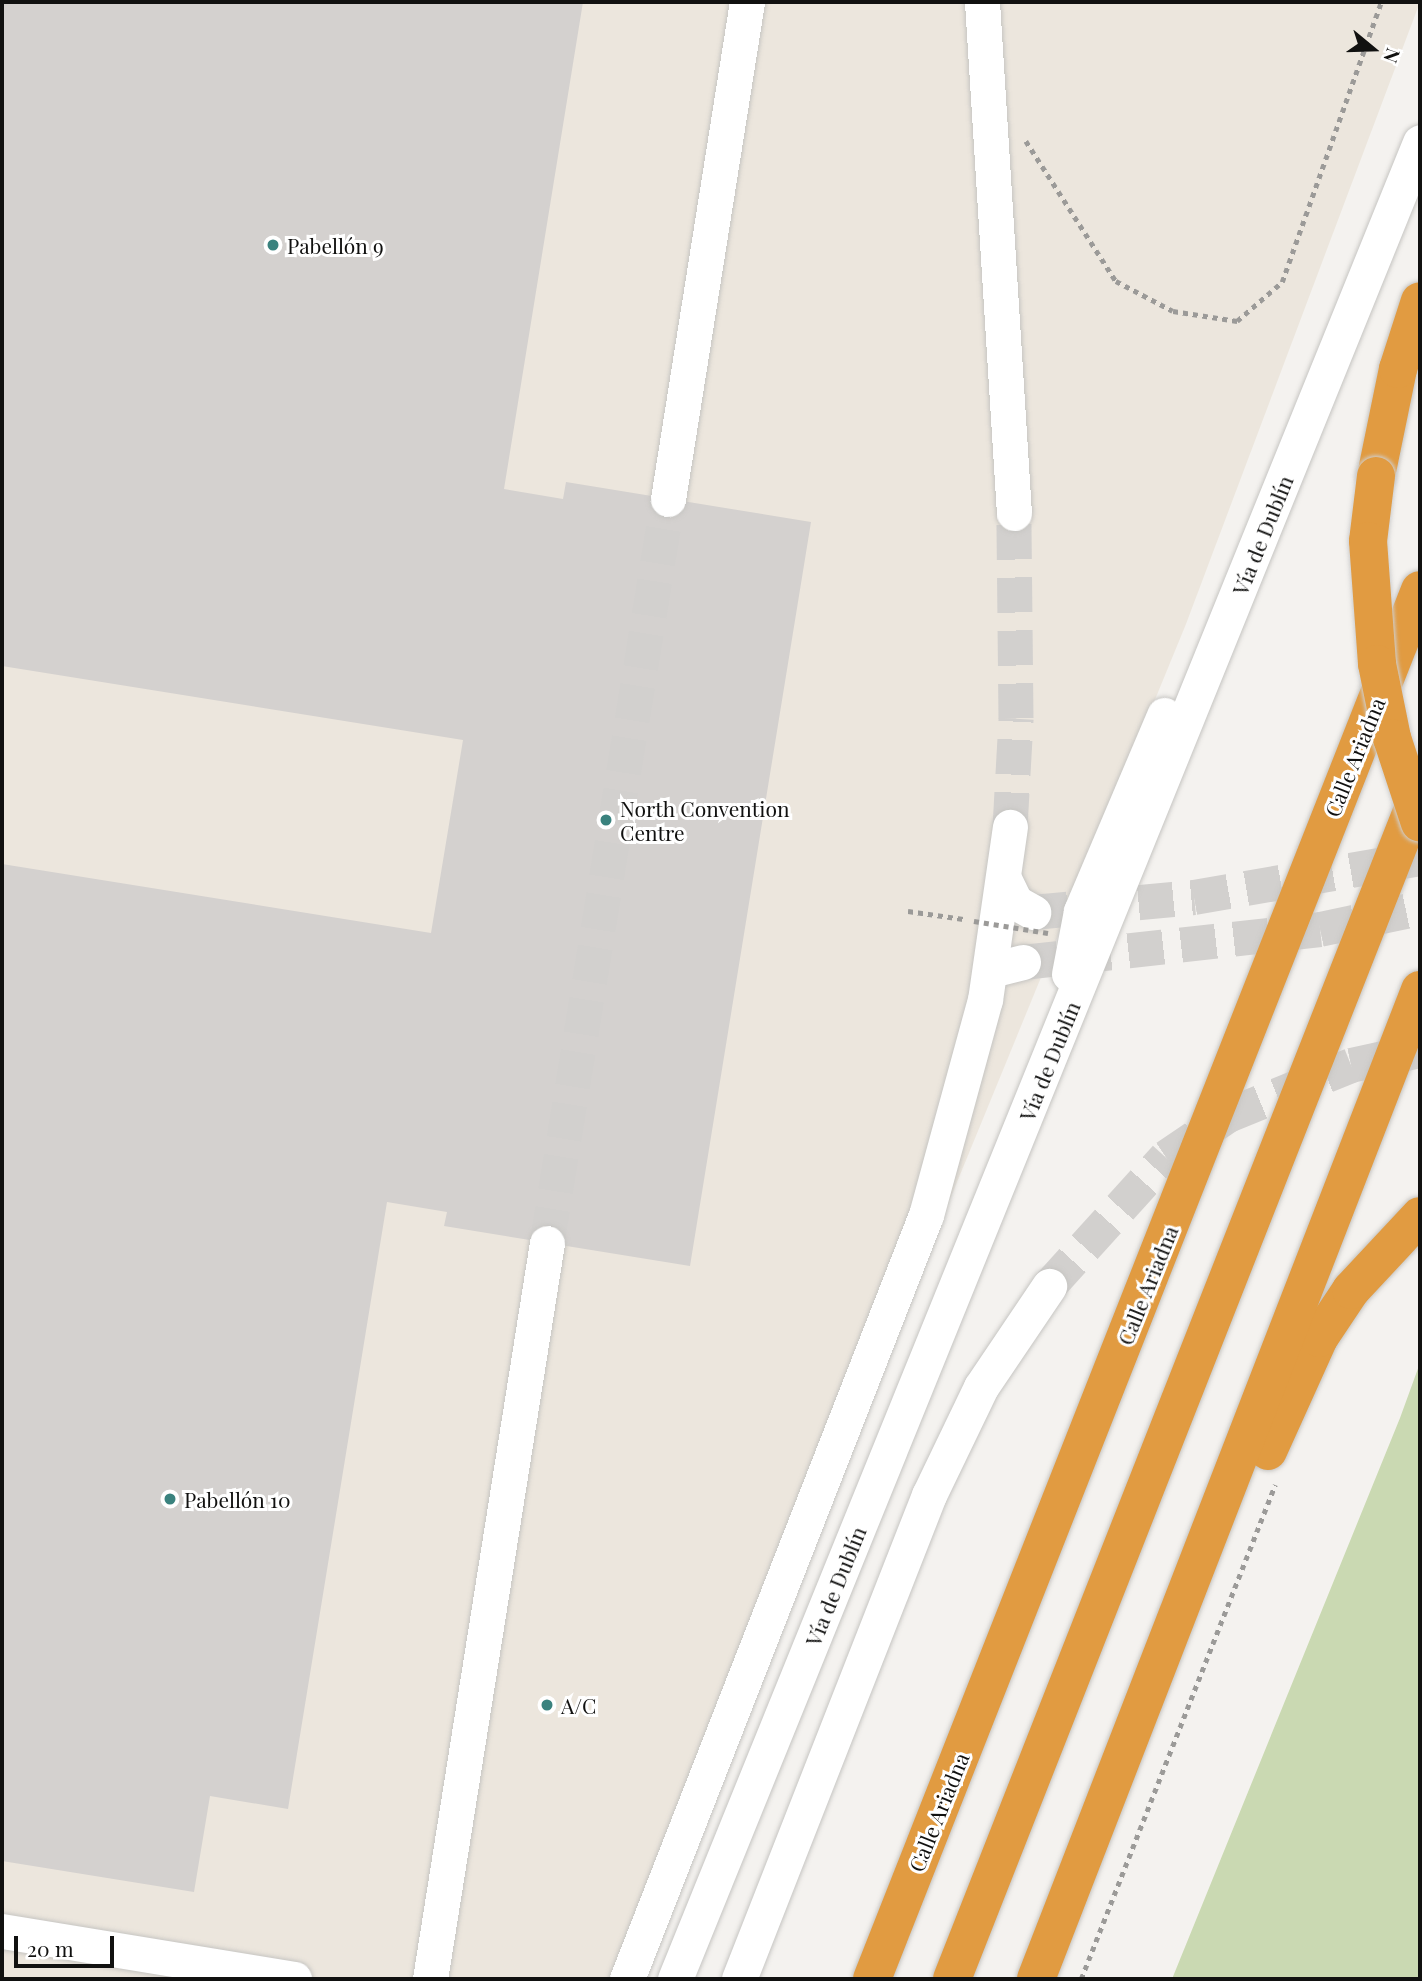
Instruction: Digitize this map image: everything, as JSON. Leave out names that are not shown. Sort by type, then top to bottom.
[{"type":"highway","points":[[1420,301],[1398,369],[1376,475],[1368,541],[1377,664],[1392,738],[1420,823]]},
{"type":"highway","name":"Calle Ariadna","points":[[872,1979],[1420,590]]},
{"type":"highway","points":[[952,1979],[1420,791]]},
{"type":"highway","points":[[1036,1979],[1420,990]]},
{"type":"highway","points":[[1102,1811],[1175,1676],[1320,1338],[1350,1290],[1420,1216]]},
{"type":"street","points":[[668,499],[747,2]]},
{"type":"street","points":[[982,2],[1014,513]]},
{"type":"street","name":"Vía de Dublín","points":[[675,1979],[1068,1016],[1420,142]]},
{"type":"street","points":[[627,1979],[926,1215],[1007,966],[1004,879],[1010,827]]},
{"type":"street","points":[[1004,879],[1015,902],[1040,923]]},
{"type":"street","points":[[429,1979],[547,1243]]},
{"type":"street","points":[[738,1979],[950,1447],[1007,1341],[1049,1286]]},
{"type":"street","points":[[2,1931],[294,1979]]},
{"type":"path","points":[[1021,133],[1116,281],[1173,312],[1237,321],[1282,282],[1381,2]]},
{"type":"path","points":[[908,911],[974,921],[1040,923]]},
{"type":"path","points":[[1082,1979],[1281,1473]]},
{"type":"shaded area","points":[[2,2],[1420,2],[1186,624],[630,1979],[2,1979]]},
{"type":"green space","points":[[1420,1363],[1420,1979],[1172,1979],[1400,1418]]},
{"type":"building","points":[[2,2],[583,2],[504,489],[563,499],[566,482],[811,522],[690,1266],[444,1226],[447,1212],[387,1202],[288,1809],[210,1796],[194,1892],[2,1861],[2,864],[431,933],[463,740],[2,666]]},
{"type":"tunnel","points":[[547,1243],[668,499]]},
{"type":"tunnel","points":[[1010,827],[1016,718],[1014,513]]},
{"type":"tunnel","points":[[1033,912],[1194,897],[1420,858]]},
{"type":"tunnel","points":[[1023,962],[1320,929],[1420,908]]},
{"type":"tunnel","points":[[1049,1286],[1166,1157],[1228,1115],[1351,1065],[1420,1050]]},
{"type":"place","name":"Pabellón 9","points":[[273,245]]},
{"type":"place","name":"North Convention Centre","points":[[606,820]]},
{"type":"place","name":"Pabellón 10","points":[[170,1499]]},
{"type":"place","name":"A/C","points":[[547,1705]]}]
